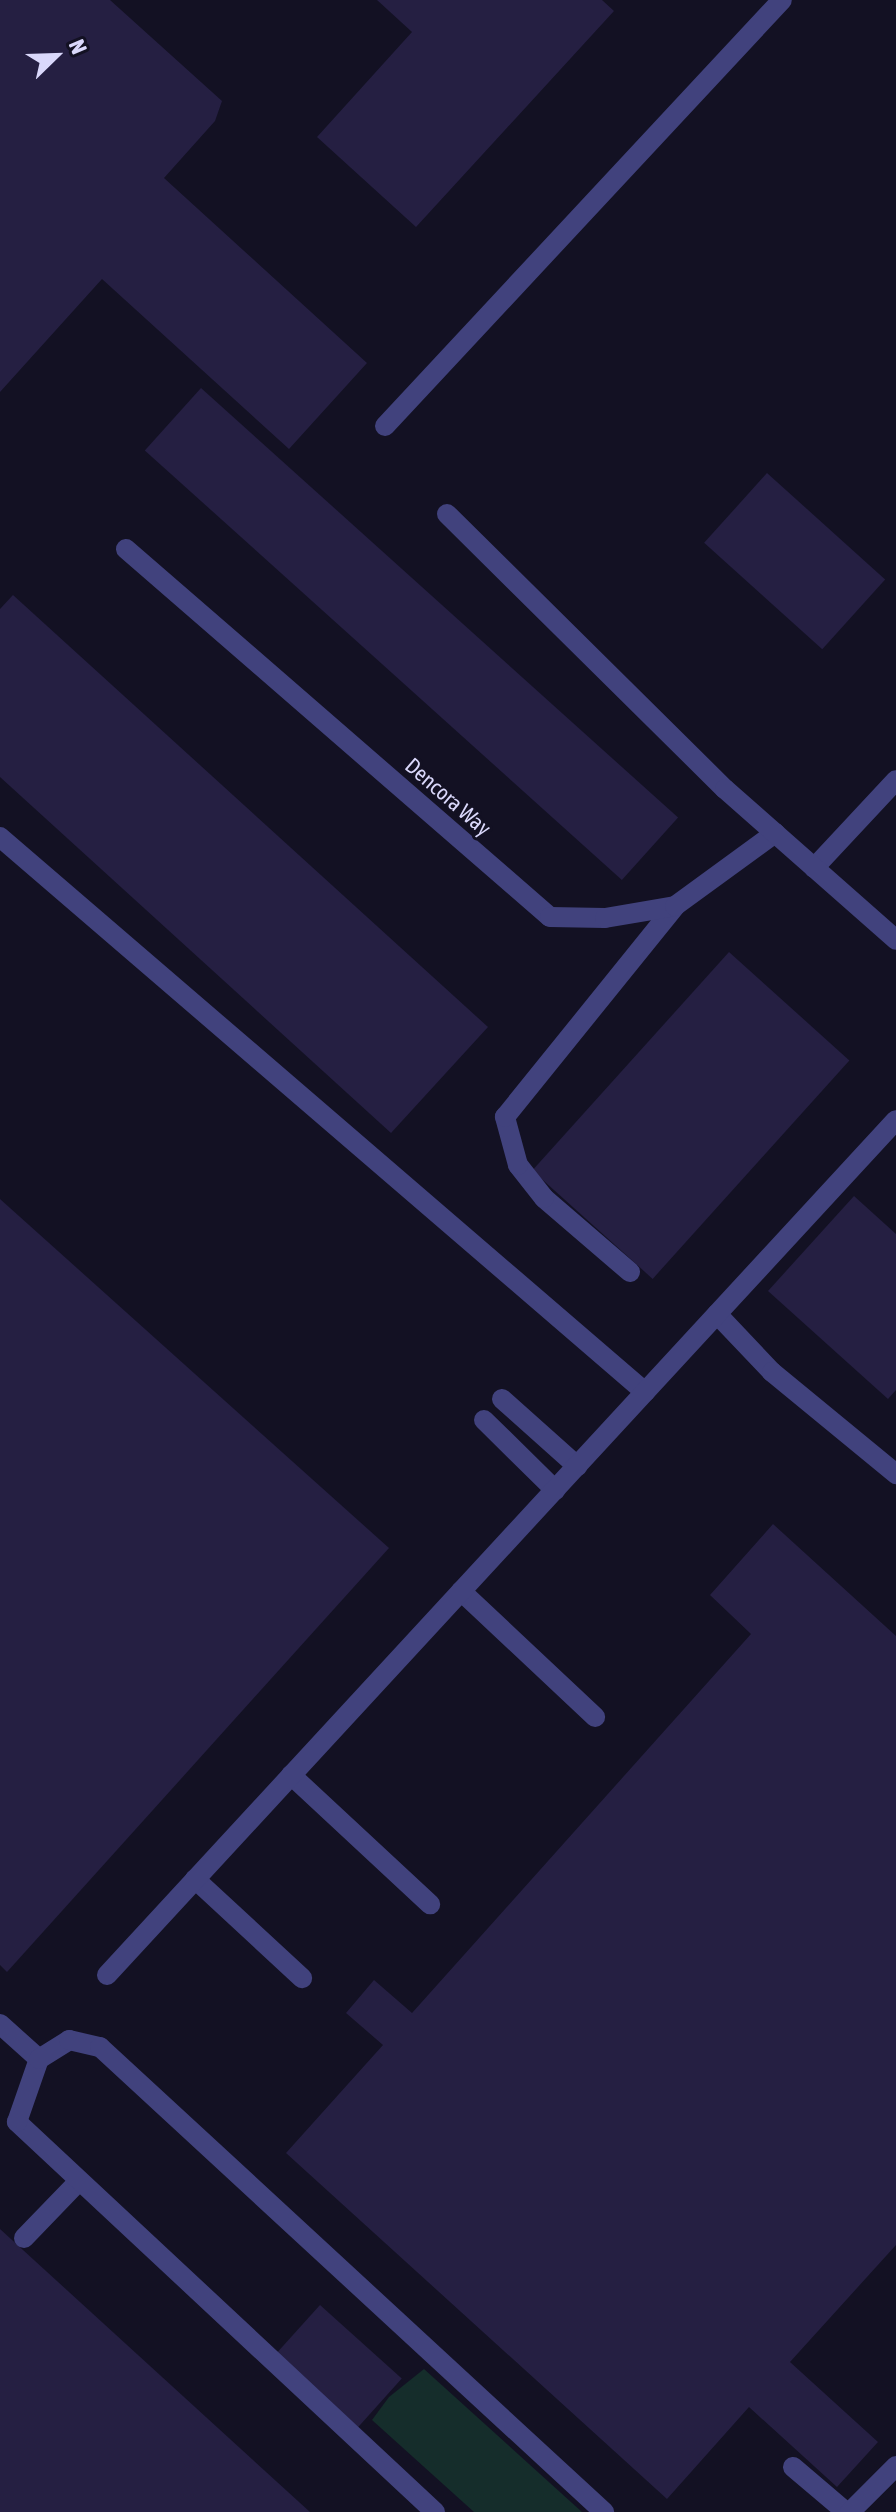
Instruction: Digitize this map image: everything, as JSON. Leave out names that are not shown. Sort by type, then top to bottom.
[{"type":"street","points":[[385,426],[782,0]]},
{"type":"street","points":[[447,514],[725,789],[896,940]]},
{"type":"street","name":"Dencora Way","points":[[126,549],[550,917],[605,918],[675,906],[775,833]]},
{"type":"street","points":[[814,868],[896,780]]},
{"type":"street","points":[[0,837],[645,1392]]},
{"type":"street","points":[[630,1272],[544,1198],[518,1165],[505,1117],[675,906]]},
{"type":"street","points":[[107,1975],[896,1120]]},
{"type":"street","points":[[717,1314],[772,1372],[896,1474]]},
{"type":"street","points":[[502,1399],[577,1466]]},
{"type":"street","points":[[484,1420],[555,1490]]},
{"type":"street","points":[[461,1591],[595,1717]]},
{"type":"street","points":[[291,1775],[430,1904]]},
{"type":"street","points":[[195,1879],[302,1978]]},
{"type":"street","points":[[0,2024],[39,2059]]},
{"type":"street","points":[[435,2512],[17,2122],[39,2059],[69,2040],[100,2047],[604,2512]]},
{"type":"street","points":[[24,2238],[79,2181]]},
{"type":"street","points":[[793,2467],[848,2512],[896,2466]]},
{"type":"green space","points":[[424,2369],[582,2512],[474,2512],[372,2420],[389,2397]]},
{"type":"building","points":[[0,0],[110,0],[222,101],[215,121],[164,178],[367,363],[289,449],[102,279],[0,392]]},
{"type":"building","points":[[377,0],[602,0],[614,11],[416,227],[317,137],[412,32]]},
{"type":"building","points":[[201,388],[678,818],[622,880],[145,450]]},
{"type":"building","points":[[767,473],[885,579],[822,649],[704,543]]},
{"type":"building","points":[[13,595],[488,1027],[391,1133],[0,777],[0,609]]},
{"type":"building","points":[[729,952],[849,1060],[653,1279],[532,1170]]},
{"type":"building","points":[[854,1196],[896,1234],[896,1390],[888,1399],[768,1291]]},
{"type":"building","points":[[0,1199],[389,1548],[7,1972],[0,1965]]},
{"type":"building","points":[[773,1524],[896,1636],[896,2245],[790,2362],[878,2442],[837,2487],[749,2407],[667,2499],[286,2153],[383,2045],[346,2013],[374,1980],[412,2013],[751,1634],[710,1595]]},
{"type":"building","points":[[0,2229],[310,2512],[0,2512]]},
{"type":"building","points":[[320,2305],[402,2379],[358,2427],[277,2353]]}]
